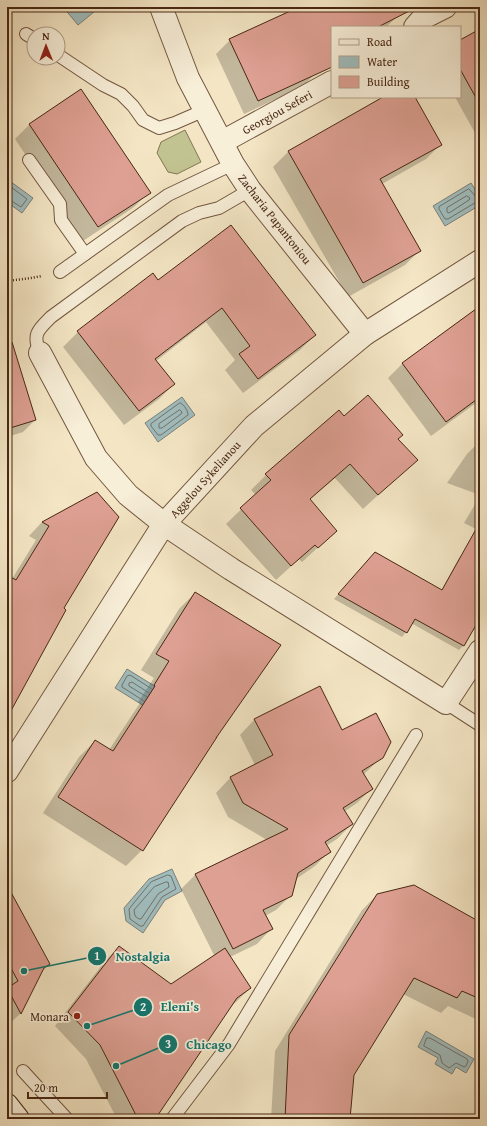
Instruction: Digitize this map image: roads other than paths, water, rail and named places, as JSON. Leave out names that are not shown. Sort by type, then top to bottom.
[{"type":"street","name":"Zacharia Papantoniou","points":[[161,7],[188,78],[233,164],[250,190],[365,334]]},
{"type":"street","points":[[418,17],[445,7]]},
{"type":"street","name":"Georgiou Seferi","points":[[222,142],[331,83]]},
{"type":"street","name":"Aggelou Sykelianou","points":[[7,771],[164,524],[254,426],[365,334],[480,260]]},
{"type":"street","points":[[40,353],[96,458],[128,495],[164,524],[231,569],[446,703],[480,651]]},
{"type":"street","points":[[7,1105],[18,1119]]},
{"type":"lane","points":[[66,60],[103,85],[121,94],[133,106],[143,120],[159,128],[205,110]]},
{"type":"lane","points":[[29,160],[60,204],[60,220],[85,254]]},
{"type":"lane","points":[[60,272],[168,195],[233,164]]},
{"type":"lane","points":[[40,353],[36,343],[36,333],[51,317],[182,221],[199,213],[219,208],[250,190]]},
{"type":"lane","points":[[446,703],[480,725]]},
{"type":"lane","points":[[172,1119],[229,1044],[416,735]]},
{"type":"lane","points":[[23,1071],[67,1119]]},
{"type":"water","points":[[63,7],[100,7],[78,25]]},
{"type":"water","points":[[7,179],[33,198],[22,213],[7,202]]},
{"type":"water","points":[[471,183],[480,197],[480,205],[445,226],[433,206]]},
{"type":"water","points":[[182,397],[195,415],[158,442],[145,423]]},
{"type":"water","points":[[127,669],[182,703],[170,722],[115,688]]},
{"type":"water","points":[[172,869],[182,891],[165,900],[143,933],[126,921],[124,908],[149,879]]},
{"type":"water","points":[[426,1031],[474,1059],[466,1073],[456,1067],[452,1074],[435,1064],[438,1058],[418,1047]]},
{"type":"place","name":"Nostalgia","points":[[24,971]]},
{"type":"place","name":"Monara","points":[[77,1016]]},
{"type":"place","name":"Eleni's","points":[[87,1026]]},
{"type":"place","name":"Chicago","points":[[116,1066]]}]
